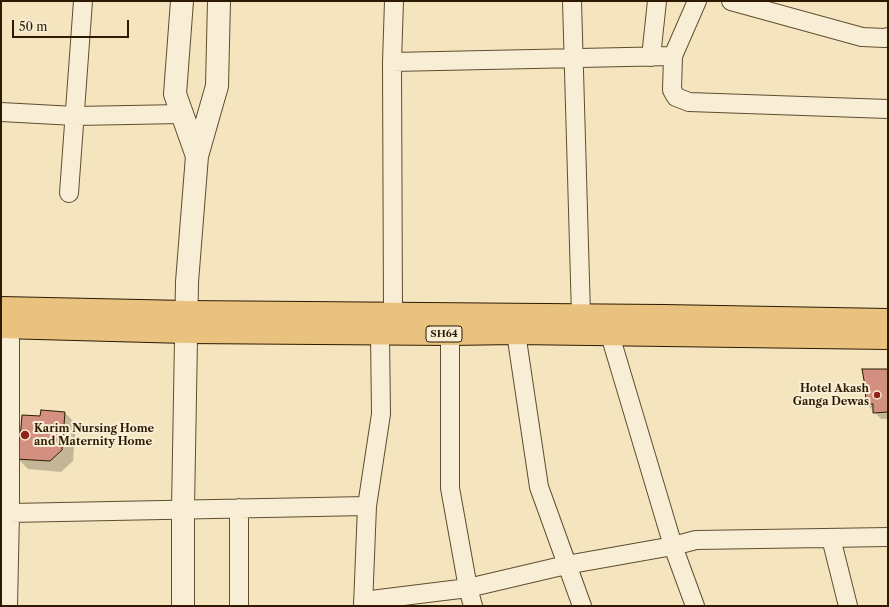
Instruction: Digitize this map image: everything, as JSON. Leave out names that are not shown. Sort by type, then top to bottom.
[{"type":"main road","name":"SH64","points":[[4,321],[186,322],[393,314],[582,315],[664,325],[817,328],[888,338]]},
{"type":"main road","name":"SH64","points":[[817,328],[888,320]]},
{"type":"main road","name":"SH64","points":[[186,322],[380,334],[516,333],[610,335],[664,325]]},
{"type":"street","points":[[69,193],[83,1]]},
{"type":"street","points":[[182,1],[174,94],[197,156]]},
{"type":"street","points":[[183,606],[183,508],[187,282],[197,156],[217,86],[219,1]]},
{"type":"street","points":[[393,314],[392,62],[394,1]]},
{"type":"street","points":[[572,1],[582,315]]},
{"type":"street","points":[[652,57],[657,1]]},
{"type":"street","points":[[697,1],[672,56],[672,90],[676,97],[690,102],[888,109]]},
{"type":"street","points":[[731,1],[862,37],[888,37]]},
{"type":"street","points":[[392,62],[672,56]]},
{"type":"street","points":[[1,112],[75,116],[182,114]]},
{"type":"street","points":[[4,321],[10,512],[8,606]]},
{"type":"street","points":[[516,333],[539,487],[582,606]]},
{"type":"street","points":[[380,334],[381,414],[367,506],[363,604],[468,588],[566,565],[673,546],[696,540],[888,537]]},
{"type":"street","points":[[450,334],[450,488],[468,588],[473,606]]},
{"type":"street","points":[[610,335],[673,546],[695,606]]},
{"type":"street","points":[[10,512],[367,506]]},
{"type":"street","points":[[239,508],[239,606]]},
{"type":"street","points":[[831,538],[848,606]]},
{"type":"building","name":"Hotel Akash Ganga Dewas","points":[[862,369],[888,369],[888,412],[873,413],[873,404],[866,404]]},
{"type":"building","points":[[41,410],[65,412],[62,450],[50,461],[16,459],[14,438],[20,439],[22,415],[40,416]]},
{"type":"place","name":"Hotel Akash Ganga Dewas","points":[[877,395]]},
{"type":"place","name":"Karim Nursing Home and Maternity Home","points":[[25,435]]}]
